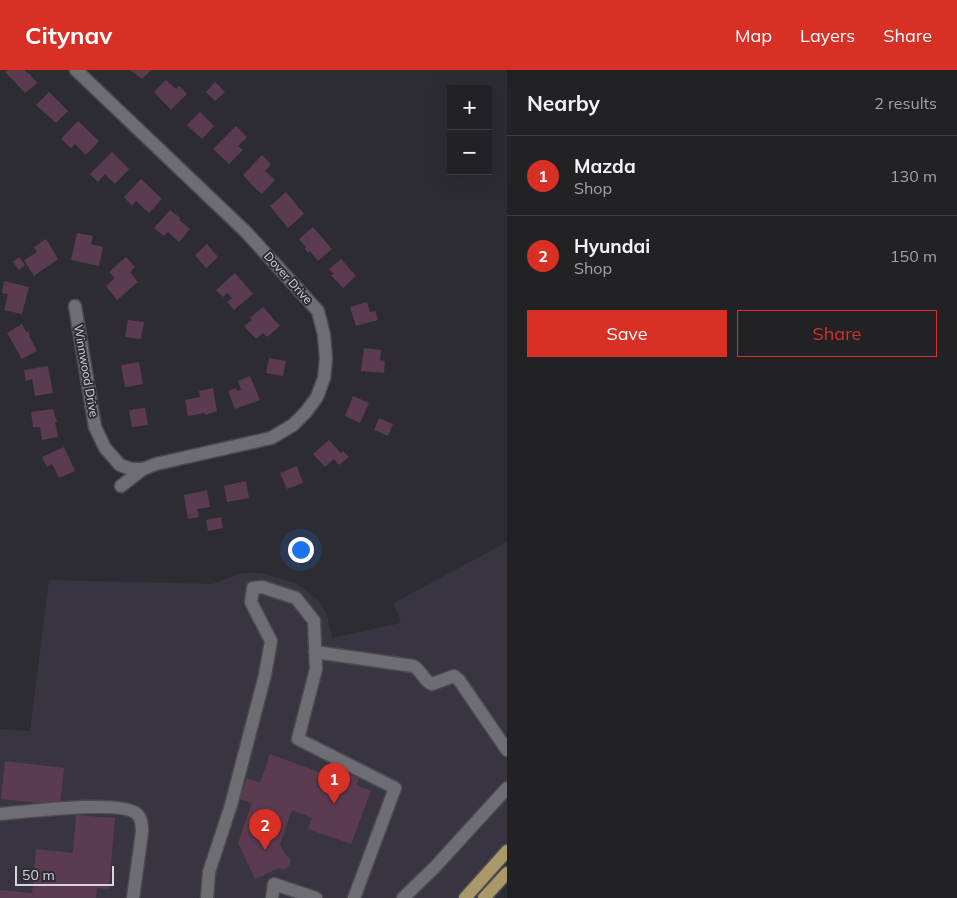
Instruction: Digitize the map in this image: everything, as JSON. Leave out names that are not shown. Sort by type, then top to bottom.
[{"type":"main road","points":[[465,898],[507,851]]},
{"type":"main road","points":[[484,898],[507,873]]},
{"type":"street","name":"Dover Drive","points":[[76,70],[246,232],[318,311],[324,336],[326,358],[324,378],[318,397],[293,426],[271,438],[171,460],[143,469]]},
{"type":"street","name":"Winnwood Drive","points":[[75,306],[95,427],[105,448],[120,465],[131,469],[143,469]]},
{"type":"street","points":[[121,486],[143,469]]},
{"type":"street","points":[[207,898],[209,872],[231,805],[266,675],[271,641],[251,602],[253,588],[262,587],[296,598],[314,622],[316,669],[298,739],[395,788],[354,898]]},
{"type":"street","points":[[316,652],[413,666],[419,669],[427,682],[432,684],[454,676],[459,680],[507,750]]},
{"type":"street","points":[[402,898],[435,868],[507,788]]},
{"type":"street","points":[[0,814],[93,807],[128,809],[137,814],[142,823],[142,832],[133,898]]},
{"type":"street","points":[[272,898],[274,884],[316,898]]},
{"type":"shaded area","points":[[507,542],[507,851],[465,898],[0,898],[0,729],[30,731],[49,580],[212,584],[243,573],[261,573],[298,584],[319,601],[327,615],[332,638],[401,623],[394,603]]},
{"type":"building","points":[[8,70],[25,70],[37,83],[25,93],[5,72]]},
{"type":"building","points":[[130,70],[151,70],[142,79]]},
{"type":"building","points":[[166,80],[176,89],[179,86],[187,94],[171,110],[154,92]]},
{"type":"building","points":[[215,82],[225,92],[215,101],[206,92]]},
{"type":"building","points":[[49,92],[68,111],[56,123],[36,105]]},
{"type":"building","points":[[200,112],[214,126],[202,139],[187,125]]},
{"type":"building","points":[[78,121],[99,141],[86,155],[75,144],[71,148],[61,139]]},
{"type":"building","points":[[236,126],[247,137],[238,146],[243,150],[229,164],[213,149]]},
{"type":"building","points":[[112,152],[129,169],[115,184],[105,174],[98,182],[90,174]]},
{"type":"building","points":[[262,155],[271,164],[265,171],[275,180],[262,194],[243,175]]},
{"type":"building","points":[[141,179],[162,199],[149,213],[136,201],[132,206],[124,197]]},
{"type":"building","points":[[286,192],[304,214],[288,228],[270,206]]},
{"type":"building","points":[[170,210],[190,229],[179,242],[168,232],[164,236],[154,228]]},
{"type":"building","points":[[313,227],[332,249],[318,261],[310,251],[308,253],[305,249],[306,247],[299,239]]},
{"type":"building","points":[[77,233],[93,236],[91,244],[103,247],[99,266],[71,260]]},
{"type":"building","points":[[46,239],[58,259],[34,276],[24,260],[37,252],[34,247]]},
{"type":"building","points":[[207,244],[218,257],[206,268],[195,255]]},
{"type":"building","points":[[19,257],[25,265],[19,270],[13,262]]},
{"type":"building","points":[[126,257],[135,267],[130,272],[138,282],[117,300],[106,286],[115,278],[109,272]]},
{"type":"building","points":[[341,259],[356,276],[343,288],[331,275],[334,274],[329,269]]},
{"type":"building","points":[[235,273],[253,294],[234,310],[227,302],[232,298],[227,293],[223,297],[216,290]]},
{"type":"building","points":[[4,281],[29,287],[22,314],[4,310],[8,294],[2,293]]},
{"type":"building","points":[[367,302],[370,312],[375,311],[378,320],[356,326],[350,307]]},
{"type":"building","points":[[263,307],[280,326],[267,337],[263,333],[256,339],[244,326]]},
{"type":"building","points":[[128,320],[144,322],[141,339],[125,337]]},
{"type":"building","points":[[22,324],[26,332],[28,331],[37,351],[22,359],[7,333]]},
{"type":"building","points":[[364,348],[381,350],[380,360],[385,361],[384,373],[361,371]]},
{"type":"building","points":[[269,358],[286,361],[283,376],[266,373]]},
{"type":"building","points":[[139,362],[143,384],[125,387],[121,365]]},
{"type":"building","points":[[48,366],[53,393],[35,396],[32,379],[26,381],[24,370]]},
{"type":"building","points":[[250,376],[260,400],[235,409],[228,391],[236,388],[237,391],[241,390],[238,381]]},
{"type":"building","points":[[213,388],[217,411],[205,415],[205,413],[188,416],[185,400],[200,397],[199,391]]},
{"type":"building","points":[[353,396],[369,403],[360,423],[345,416]]},
{"type":"building","points":[[145,408],[148,425],[132,427],[129,410]]},
{"type":"building","points":[[53,409],[57,422],[55,422],[58,437],[42,440],[40,427],[33,427],[31,412]]},
{"type":"building","points":[[379,418],[393,424],[388,436],[374,430]]},
{"type":"building","points":[[329,440],[341,453],[343,451],[349,457],[339,465],[334,459],[325,467],[313,454]]},
{"type":"building","points":[[64,447],[75,471],[59,478],[52,464],[47,467],[42,457]]},
{"type":"building","points":[[297,466],[303,483],[287,489],[280,473]]},
{"type":"building","points":[[246,481],[249,498],[227,502],[224,486]]},
{"type":"building","points":[[207,490],[210,507],[197,509],[199,517],[188,519],[184,495]]},
{"type":"building","points":[[221,517],[223,528],[208,531],[206,520]]},
{"type":"building","points":[[270,754],[327,775],[330,768],[359,778],[356,785],[371,791],[351,844],[308,829],[312,818],[292,810],[280,844],[285,854],[290,858],[290,864],[284,870],[279,868],[255,879],[238,843],[252,803],[239,799],[247,778],[260,783]]},
{"type":"building","points":[[5,761],[64,768],[60,805],[1,799]]},
{"type":"building","points":[[76,815],[115,818],[109,889],[97,888],[96,898],[0,898],[0,890],[32,893],[36,849],[73,853]]},
{"type":"place","name":"Mazda","points":[[334,804]]},
{"type":"place","name":"Hyundai","points":[[265,850]]}]
